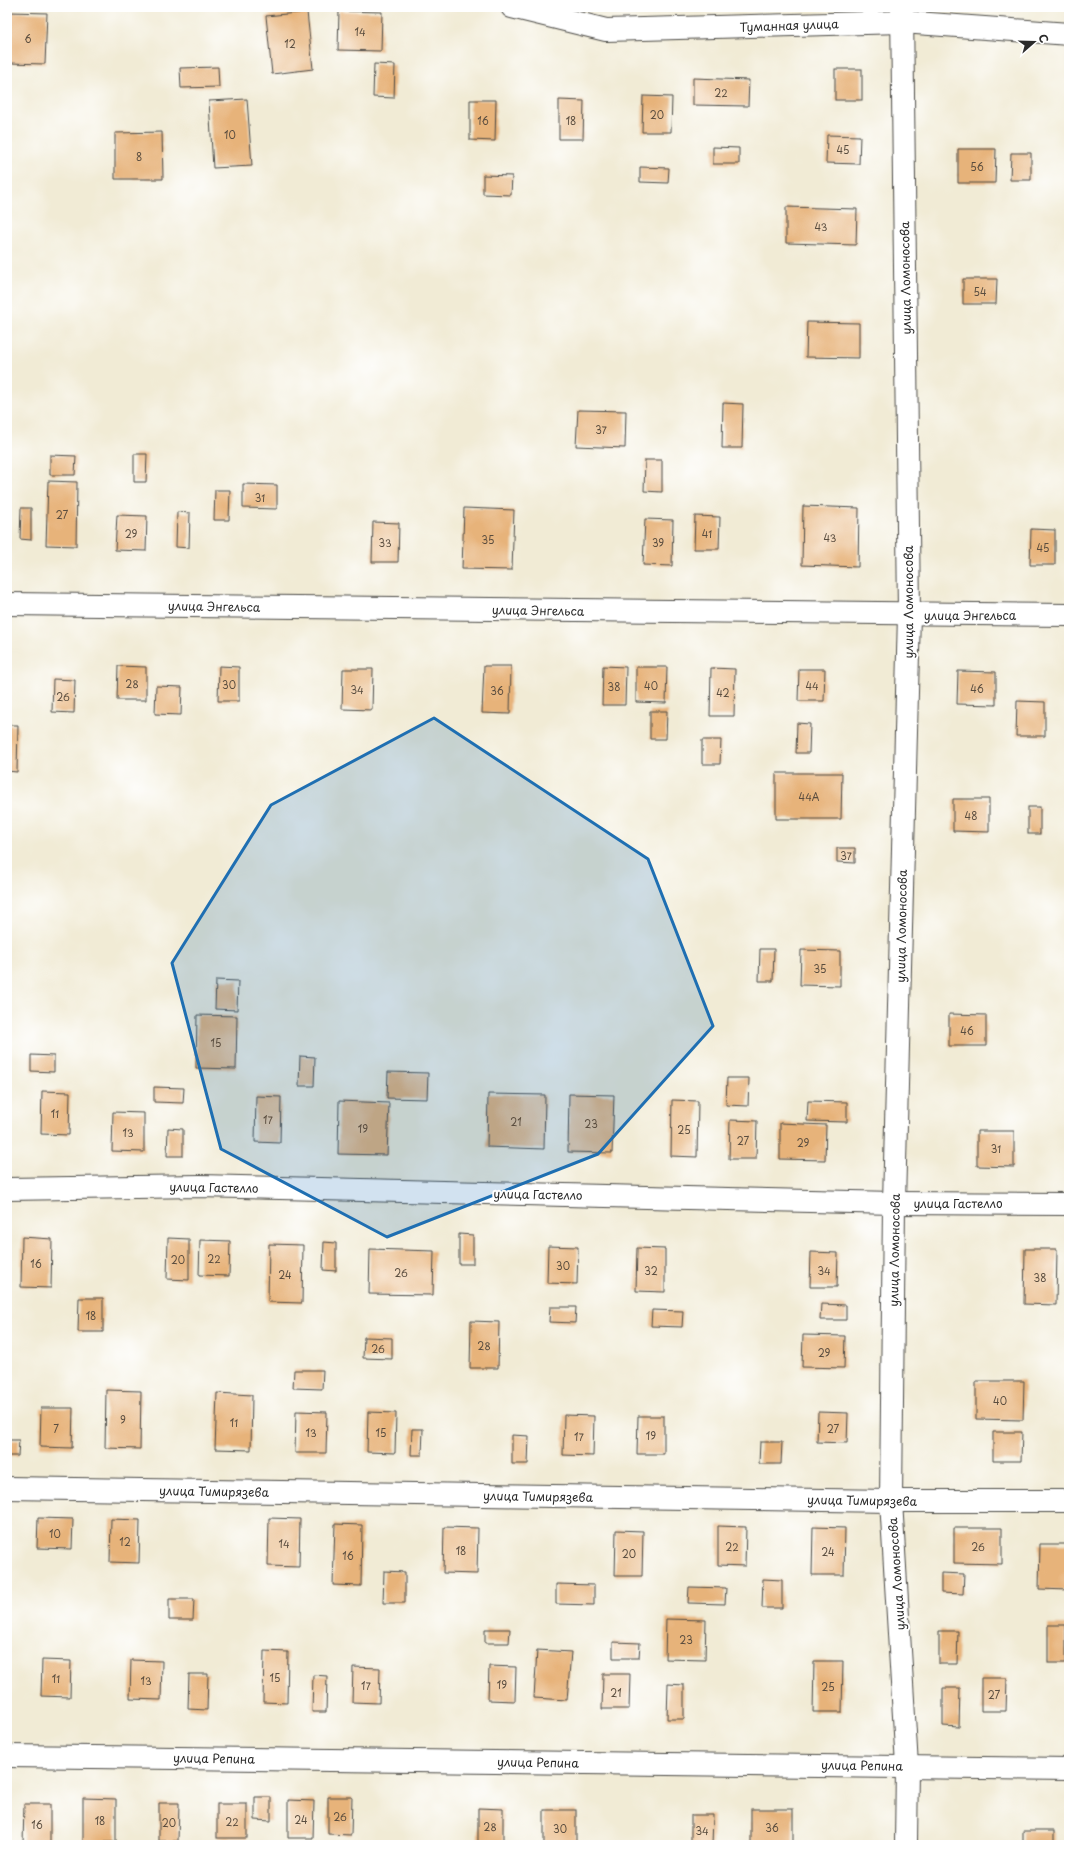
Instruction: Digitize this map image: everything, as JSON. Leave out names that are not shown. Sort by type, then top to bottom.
[{"type":"street","name":"Туманная улица","points":[[512,7],[606,30],[902,14],[1069,34]]},
{"type":"street","name":"улица Ломоносова","points":[[902,14],[909,614],[894,1203],[891,1501],[907,1766],[906,1845]]},
{"type":"street","name":"улица Энгельса","points":[[7,604],[1069,615]]},
{"type":"street","name":"улица Гастелло","points":[[7,1188],[208,1186],[894,1203],[1069,1204]]},
{"type":"street","name":"улица Тимирязева","points":[[7,1488],[891,1501],[1069,1501]]},
{"type":"street","name":"улица Репина","points":[[7,1756],[1069,1769]]},
{"type":"highlighted area","points":[[434,718],[648,859],[713,1026],[598,1154],[387,1237],[221,1149],[172,963],[271,805]]},
{"type":"building","points":[[339,11],[382,12],[381,51],[338,50]]},
{"type":"building","points":[[10,12],[47,13],[45,64],[9,63]]},
{"type":"building","points":[[307,12],[313,69],[272,74],[266,16]]},
{"type":"building","points":[[374,64],[395,65],[394,98],[373,97]]},
{"type":"building","points":[[218,67],[219,87],[181,88],[180,68]]},
{"type":"building","points":[[835,69],[862,69],[862,100],[835,100]]},
{"type":"building","points":[[693,78],[749,80],[748,106],[693,105]]},
{"type":"building","points":[[643,96],[672,97],[671,132],[642,132]]},
{"type":"building","points":[[247,99],[252,166],[213,168],[209,101]]},
{"type":"building","points":[[470,100],[496,100],[495,141],[470,140]]},
{"type":"building","points":[[559,100],[584,101],[583,139],[559,139]]},
{"type":"building","points":[[162,132],[163,179],[115,179],[115,133]]},
{"type":"building","points":[[827,135],[860,136],[859,164],[826,163]]},
{"type":"building","points":[[713,147],[739,148],[739,164],[713,164]]},
{"type":"building","points":[[958,149],[996,149],[995,183],[958,183]]},
{"type":"building","points":[[1011,153],[1031,153],[1031,180],[1010,180]]},
{"type":"building","points":[[640,167],[669,168],[668,183],[640,182]]},
{"type":"building","points":[[483,175],[512,176],[511,195],[483,194]]},
{"type":"building","points":[[786,207],[857,209],[856,245],[786,243]]},
{"type":"building","points":[[963,279],[997,279],[996,304],[963,304]]},
{"type":"building","points":[[807,322],[859,323],[859,358],[806,357]]},
{"type":"building","points":[[723,403],[743,404],[742,448],[722,448]]},
{"type":"building","points":[[578,410],[626,411],[625,448],[576,446]]},
{"type":"building","points":[[134,454],[147,454],[146,482],[134,482]]},
{"type":"building","points":[[50,455],[76,456],[75,475],[50,475]]},
{"type":"building","points":[[645,460],[662,460],[662,492],[644,491]]},
{"type":"building","points":[[48,481],[77,482],[76,546],[46,545]]},
{"type":"building","points":[[243,484],[277,485],[277,509],[243,508]]},
{"type":"building","points":[[215,490],[230,490],[229,520],[214,520]]},
{"type":"building","points":[[803,506],[859,508],[858,567],[802,565]]},
{"type":"building","points":[[21,508],[31,508],[31,540],[20,539]]},
{"type":"building","points":[[464,508],[514,510],[512,570],[462,569]]},
{"type":"building","points":[[177,512],[190,513],[189,548],[176,547]]},
{"type":"building","points":[[117,515],[147,516],[146,551],[115,550]]},
{"type":"building","points":[[695,516],[720,517],[719,549],[694,549]]},
{"type":"building","points":[[645,519],[673,520],[672,566],[643,565]]},
{"type":"building","points":[[373,522],[399,523],[398,562],[372,562]]},
{"type":"building","points":[[1031,529],[1055,530],[1055,565],[1030,565]]},
{"type":"building","points":[[118,666],[146,667],[146,700],[117,700]]},
{"type":"building","points":[[219,666],[239,667],[239,701],[218,701]]},
{"type":"building","points":[[484,666],[511,666],[510,714],[482,713]]},
{"type":"building","points":[[603,666],[626,667],[625,705],[602,705]]},
{"type":"building","points":[[636,667],[667,667],[666,703],[636,702]]},
{"type":"building","points":[[711,668],[735,669],[734,716],[710,716]]},
{"type":"building","points":[[343,669],[373,669],[372,710],[342,709]]},
{"type":"building","points":[[799,669],[825,669],[824,701],[798,701]]},
{"type":"building","points":[[958,671],[996,672],[996,705],[957,704]]},
{"type":"building","points":[[53,679],[75,680],[74,713],[52,712]]},
{"type":"building","points":[[156,686],[182,687],[181,715],[155,714]]},
{"type":"building","points":[[1017,701],[1045,702],[1045,736],[1016,736]]},
{"type":"building","points":[[650,711],[667,711],[666,739],[650,739]]},
{"type":"building","points":[[797,723],[810,724],[809,753],[796,753]]},
{"type":"building","points":[[7,725],[18,725],[17,772],[7,771]]},
{"type":"building","points":[[702,740],[721,740],[720,764],[702,764]]},
{"type":"building","points":[[776,773],[842,773],[841,819],[776,819]]},
{"type":"building","points":[[953,799],[989,799],[989,832],[953,831]]},
{"type":"building","points":[[1028,807],[1040,807],[1040,834],[1028,834]]},
{"type":"building","points":[[837,848],[855,848],[855,863],[837,862]]},
{"type":"building","points":[[760,949],[774,949],[773,981],[759,981]]},
{"type":"building","points":[[801,950],[840,951],[840,986],[800,985]]},
{"type":"building","points":[[216,980],[238,981],[237,1010],[215,1009]]},
{"type":"building","points":[[949,1014],[986,1015],[986,1046],[949,1046]]},
{"type":"building","points":[[197,1015],[237,1016],[236,1069],[196,1068]]},
{"type":"building","points":[[31,1055],[54,1056],[54,1072],[31,1071]]},
{"type":"building","points":[[300,1056],[315,1057],[314,1086],[299,1086]]},
{"type":"building","points":[[388,1072],[428,1073],[427,1099],[387,1098]]},
{"type":"building","points":[[727,1078],[749,1078],[748,1106],[726,1105]]},
{"type":"building","points":[[154,1087],[184,1088],[183,1103],[154,1102]]},
{"type":"building","points":[[42,1091],[70,1092],[69,1135],[41,1134]]},
{"type":"building","points":[[488,1094],[545,1095],[544,1149],[487,1147]]},
{"type":"building","points":[[569,1094],[614,1095],[612,1153],[568,1152]]},
{"type":"building","points":[[256,1096],[281,1097],[280,1143],[255,1142]]},
{"type":"building","points":[[672,1100],[698,1101],[697,1157],[671,1156]]},
{"type":"building","points":[[339,1101],[389,1103],[387,1155],[338,1154]]},
{"type":"building","points":[[808,1101],[847,1102],[847,1122],[807,1121]]},
{"type":"building","points":[[113,1112],[144,1113],[144,1152],[112,1151]]},
{"type":"building","points":[[730,1120],[757,1121],[756,1159],[729,1159]]},
{"type":"building","points":[[780,1123],[826,1125],[825,1160],[780,1159]]},
{"type":"building","points":[[168,1128],[183,1129],[183,1156],[167,1156]]},
{"type":"building","points":[[977,1131],[1014,1131],[1014,1167],[977,1166]]},
{"type":"building","points":[[459,1234],[473,1235],[473,1264],[459,1264]]},
{"type":"building","points":[[22,1237],[52,1239],[51,1288],[21,1287]]},
{"type":"building","points":[[168,1238],[189,1239],[189,1280],[167,1279]]},
{"type":"building","points":[[200,1240],[230,1241],[229,1276],[199,1275]]},
{"type":"building","points":[[324,1242],[336,1243],[336,1271],[323,1270]]},
{"type":"building","points":[[269,1244],[303,1245],[302,1303],[268,1302]]},
{"type":"building","points":[[548,1246],[578,1247],[577,1284],[547,1283]]},
{"type":"building","points":[[637,1248],[665,1249],[665,1292],[636,1291]]},
{"type":"building","points":[[370,1249],[434,1251],[433,1295],[369,1294]]},
{"type":"building","points":[[1025,1249],[1057,1249],[1056,1305],[1024,1304]]},
{"type":"building","points":[[811,1252],[838,1253],[837,1287],[810,1287]]},
{"type":"building","points":[[79,1298],[103,1298],[103,1332],[78,1332]]},
{"type":"building","points":[[821,1304],[846,1305],[846,1320],[820,1320]]},
{"type":"building","points":[[550,1307],[576,1307],[575,1323],[549,1322]]},
{"type":"building","points":[[652,1310],[683,1311],[682,1327],[651,1326]]},
{"type":"building","points":[[471,1321],[499,1322],[498,1368],[470,1368]]},
{"type":"building","points":[[803,1335],[845,1336],[844,1368],[802,1367]]},
{"type":"building","points":[[364,1337],[392,1338],[392,1359],[363,1358]]},
{"type":"building","points":[[294,1370],[323,1370],[322,1389],[293,1388]]},
{"type":"building","points":[[976,1381],[1024,1381],[1023,1420],[976,1419]]},
{"type":"building","points":[[106,1390],[141,1391],[140,1449],[105,1448]]},
{"type":"building","points":[[217,1393],[252,1395],[251,1450],[215,1449]]},
{"type":"building","points":[[41,1408],[73,1408],[72,1448],[40,1447]]},
{"type":"building","points":[[296,1411],[327,1412],[326,1453],[295,1453]]},
{"type":"building","points":[[368,1412],[396,1413],[395,1453],[367,1452]]},
{"type":"building","points":[[818,1412],[848,1413],[847,1443],[817,1442]]},
{"type":"building","points":[[564,1415],[594,1416],[593,1456],[563,1455]]},
{"type":"building","points":[[638,1416],[664,1416],[664,1454],[637,1454]]},
{"type":"building","points":[[412,1429],[423,1429],[422,1455],[411,1455]]},
{"type":"building","points":[[993,1432],[1022,1432],[1021,1461],[993,1461]]},
{"type":"building","points":[[512,1435],[529,1436],[528,1464],[512,1464]]},
{"type":"building","points":[[7,1440],[19,1440],[18,1456],[7,1456]]},
{"type":"building","points":[[760,1442],[782,1442],[781,1464],[759,1464]]},
{"type":"building","points":[[38,1518],[73,1519],[72,1549],[37,1548]]},
{"type":"building","points":[[269,1518],[300,1519],[299,1567],[268,1566]]},
{"type":"building","points":[[111,1519],[140,1520],[139,1563],[110,1562]]},
{"type":"building","points":[[335,1524],[362,1525],[361,1586],[333,1585]]},
{"type":"building","points":[[718,1526],[746,1527],[745,1566],[718,1565]]},
{"type":"building","points":[[444,1527],[478,1528],[477,1574],[443,1573]]},
{"type":"building","points":[[813,1527],[845,1528],[844,1575],[812,1575]]},
{"type":"building","points":[[954,1528],[1002,1528],[1002,1564],[954,1563]]},
{"type":"building","points":[[616,1530],[643,1531],[642,1576],[615,1576]]},
{"type":"building","points":[[1040,1544],[1069,1544],[1069,1590],[1039,1589]]},
{"type":"building","points":[[384,1571],[405,1572],[405,1603],[383,1603]]},
{"type":"building","points":[[941,1573],[964,1574],[963,1594],[941,1593]]},
{"type":"building","points":[[763,1579],[782,1580],[782,1608],[762,1608]]},
{"type":"building","points":[[556,1584],[594,1585],[594,1605],[556,1604]]},
{"type":"building","points":[[689,1587],[726,1588],[725,1604],[688,1603]]},
{"type":"building","points":[[169,1599],[194,1599],[193,1620],[169,1620]]},
{"type":"building","points":[[666,1619],[706,1620],[705,1660],[665,1659]]},
{"type":"building","points":[[1048,1625],[1066,1625],[1066,1663],[1048,1663]]},
{"type":"building","points":[[485,1629],[510,1629],[509,1643],[485,1643]]},
{"type":"building","points":[[939,1631],[958,1631],[957,1664],[939,1664]]},
{"type":"building","points":[[613,1642],[640,1643],[639,1658],[613,1658]]},
{"type":"building","points":[[537,1650],[571,1652],[567,1700],[534,1698]]},
{"type":"building","points":[[264,1651],[288,1652],[287,1703],[263,1702]]},
{"type":"building","points":[[42,1660],[71,1661],[70,1697],[41,1696]]},
{"type":"building","points":[[131,1660],[162,1661],[161,1700],[130,1699]]},
{"type":"building","points":[[814,1661],[843,1661],[842,1712],[813,1712]]},
{"type":"building","points":[[489,1666],[516,1667],[515,1701],[488,1700]]},
{"type":"building","points":[[353,1667],[380,1668],[379,1703],[352,1702]]},
{"type":"building","points":[[189,1674],[208,1674],[207,1710],[188,1709]]},
{"type":"building","points":[[603,1674],[630,1674],[629,1709],[602,1709]]},
{"type":"building","points":[[313,1675],[327,1676],[326,1712],[312,1712]]},
{"type":"building","points":[[981,1678],[1007,1678],[1006,1711],[981,1711]]},
{"type":"building","points":[[668,1684],[684,1685],[684,1719],[667,1719]]},
{"type":"building","points":[[943,1688],[960,1688],[959,1727],[943,1726]]},
{"type":"building","points":[[255,1797],[271,1797],[271,1821],[255,1820]]},
{"type":"building","points":[[328,1797],[352,1797],[351,1835],[328,1834]]},
{"type":"building","points":[[83,1798],[116,1799],[116,1842],[83,1842]]},
{"type":"building","points":[[288,1800],[314,1801],[313,1838],[288,1838]]},
{"type":"building","points":[[159,1803],[179,1803],[178,1841],[159,1841]]},
{"type":"building","points":[[24,1804],[50,1804],[50,1845],[23,1844]]},
{"type":"building","points":[[217,1804],[247,1804],[247,1838],[217,1838]]},
{"type":"building","points":[[478,1808],[503,1809],[503,1844],[478,1844]]},
{"type":"building","points":[[751,1809],[793,1809],[793,1845],[751,1845]]},
{"type":"building","points":[[544,1810],[576,1810],[576,1845],[544,1845]]},
{"type":"building","points":[[691,1815],[713,1815],[712,1845],[691,1845]]},
{"type":"building","points":[[1023,1831],[1054,1831],[1054,1845],[1023,1845]]}]
